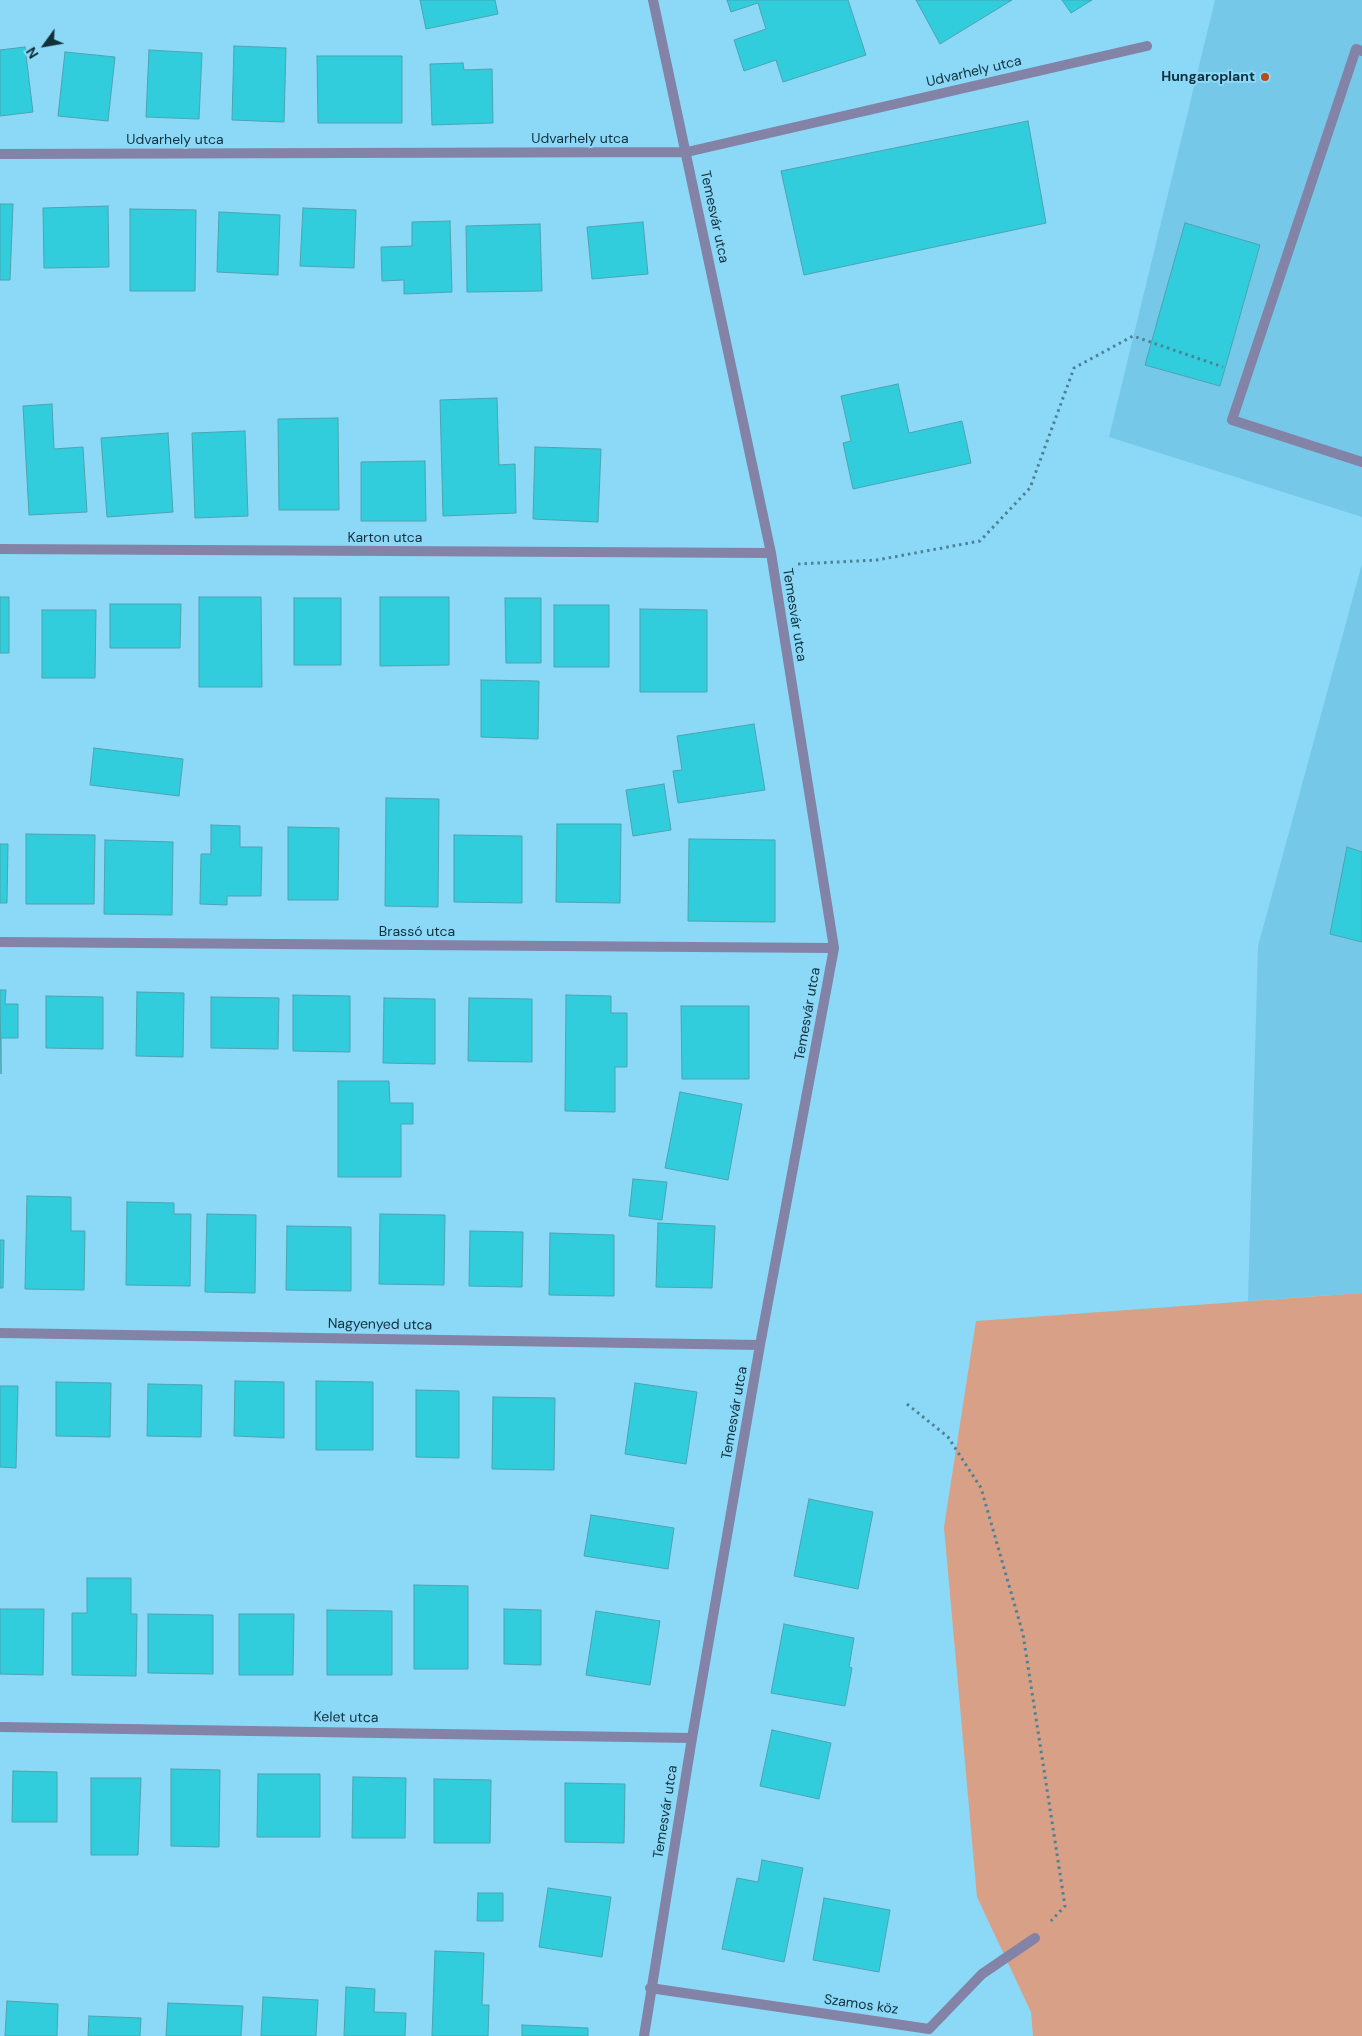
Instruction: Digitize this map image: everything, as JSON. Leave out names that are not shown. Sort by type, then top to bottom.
[{"type":"street","name":"Temesvár utca","points":[[644,2036],[650,1988],[760,1345],[834,948],[770,553],[687,152],[653,0]]},
{"type":"street","name":"Udvarhely utca","points":[[0,154],[687,152],[1147,46]]},
{"type":"street","points":[[1362,51],[1356,49],[1232,420],[1362,462]]},
{"type":"street","name":"Karton utca","points":[[0,549],[770,553]]},
{"type":"street","name":"Brassó utca","points":[[0,942],[834,948]]},
{"type":"street","name":"Nagyenyed utca","points":[[0,1334],[760,1345]]},
{"type":"street","name":"Kelet utca","points":[[0,1727],[692,1738]]},
{"type":"street","name":"Szamos köz","points":[[650,1988],[929,2032],[982,1974],[1035,1938]]},
{"type":"path","points":[[772,566],[877,560],[980,541],[1030,488],[1074,368],[1133,336],[1247,375]]},
{"type":"path","points":[[907,1404],[948,1437],[981,1488],[1023,1634],[1065,1906],[1035,1938]]},
{"type":"shaded area","points":[[1215,0],[1362,0],[1362,517],[1109,437]]},
{"type":"shaded area","points":[[1362,564],[1362,1293],[1248,1301],[1258,946]]},
{"type":"shaded area","points":[[1362,1293],[1362,2036],[1033,2036],[1031,2012],[977,1897],[944,1527],[976,1321]]},
{"type":"building","points":[[420,0],[495,0],[498,14],[426,29]]},
{"type":"building","points":[[727,0],[848,0],[866,55],[783,82],[776,60],[744,71],[734,40],[766,29],[758,3],[731,12]]},
{"type":"building","points":[[916,0],[1012,0],[940,44]]},
{"type":"building","points":[[1062,0],[1092,0],[1071,13]]},
{"type":"building","points":[[234,46],[286,48],[284,122],[232,120]]},
{"type":"building","points":[[25,47],[33,112],[0,116],[0,50]]},
{"type":"building","points":[[149,50],[202,53],[199,119],[146,117]]},
{"type":"building","points":[[65,52],[115,57],[108,121],[58,116]]},
{"type":"building","points":[[317,56],[402,56],[402,123],[318,123]]},
{"type":"building","points":[[463,63],[464,70],[492,69],[493,123],[432,125],[430,64]]},
{"type":"building","points":[[1028,121],[1046,223],[804,275],[781,171]]},
{"type":"building","points":[[0,204],[13,204],[10,280],[0,280]]},
{"type":"building","points":[[108,206],[109,267],[44,268],[43,208]]},
{"type":"building","points":[[303,208],[356,210],[354,268],[300,266]]},
{"type":"building","points":[[130,209],[196,210],[195,291],[130,291]]},
{"type":"building","points":[[219,212],[280,215],[278,275],[217,272]]},
{"type":"building","points":[[450,221],[452,292],[404,294],[404,280],[382,281],[381,247],[412,246],[412,222]]},
{"type":"building","points":[[643,222],[648,274],[592,279],[587,227]]},
{"type":"building","points":[[1185,223],[1260,245],[1220,386],[1145,365]]},
{"type":"building","points":[[540,224],[542,291],[467,292],[466,226]]},
{"type":"building","points":[[898,384],[909,433],[962,421],[971,463],[853,489],[843,443],[851,441],[841,396]]},
{"type":"building","points":[[497,398],[499,465],[515,464],[516,513],[443,516],[440,400]]},
{"type":"building","points":[[52,404],[54,449],[83,447],[87,512],[29,515],[23,406]]},
{"type":"building","points":[[338,418],[339,510],[279,510],[278,419]]},
{"type":"building","points":[[245,431],[248,516],[195,518],[192,433]]},
{"type":"building","points":[[168,433],[173,512],[107,517],[101,438]]},
{"type":"building","points":[[535,447],[601,449],[598,522],[533,519]]},
{"type":"building","points":[[425,461],[426,521],[361,521],[361,462]]},
{"type":"building","points":[[0,597],[9,597],[9,653],[0,653]]},
{"type":"building","points":[[199,597],[261,597],[262,687],[199,687]]},
{"type":"building","points":[[380,597],[449,597],[449,665],[380,666]]},
{"type":"building","points":[[294,598],[341,598],[341,665],[294,665]]},
{"type":"building","points":[[505,598],[541,598],[541,663],[506,663]]},
{"type":"building","points":[[110,604],[181,604],[180,648],[110,648]]},
{"type":"building","points":[[554,605],[609,605],[609,667],[554,667]]},
{"type":"building","points":[[640,609],[707,610],[707,692],[640,692]]},
{"type":"building","points":[[42,610],[96,610],[95,678],[42,678]]},
{"type":"building","points":[[481,680],[539,681],[538,739],[481,737]]},
{"type":"building","points":[[754,724],[765,790],[678,803],[673,771],[682,770],[677,736]]},
{"type":"building","points":[[94,748],[183,759],[179,796],[90,785]]},
{"type":"building","points":[[664,784],[671,830],[633,836],[626,790]]},
{"type":"building","points":[[386,798],[439,799],[438,907],[385,906]]},
{"type":"building","points":[[557,824],[621,824],[620,903],[556,902]]},
{"type":"building","points":[[211,825],[240,826],[240,847],[262,847],[261,896],[227,896],[227,905],[200,904],[201,854],[211,854]]},
{"type":"building","points":[[288,827],[339,828],[338,900],[288,900]]},
{"type":"building","points":[[26,834],[95,835],[94,904],[26,904]]},
{"type":"building","points":[[454,835],[522,836],[522,903],[454,902]]},
{"type":"building","points":[[689,839],[775,840],[775,922],[688,921]]},
{"type":"building","points":[[105,840],[173,842],[172,915],[104,914]]},
{"type":"building","points":[[0,844],[8,844],[7,903],[0,903]]},
{"type":"building","points":[[1347,847],[1362,852],[1362,942],[1330,934]]},
{"type":"building","points":[[0,990],[6,990],[5,1004],[18,1004],[18,1038],[1,1038],[1,1074]]},
{"type":"building","points":[[137,992],[184,993],[183,1057],[136,1056]]},
{"type":"building","points":[[293,995],[350,996],[350,1052],[293,1051]]},
{"type":"building","points":[[566,995],[611,996],[611,1013],[627,1013],[627,1067],[615,1067],[615,1112],[565,1111]]},
{"type":"building","points":[[46,996],[103,997],[103,1049],[46,1048]]},
{"type":"building","points":[[211,997],[279,998],[278,1049],[211,1048]]},
{"type":"building","points":[[384,998],[435,999],[435,1064],[383,1063]]},
{"type":"building","points":[[469,998],[532,999],[532,1062],[468,1061]]},
{"type":"building","points":[[681,1006],[749,1006],[749,1079],[682,1079]]},
{"type":"building","points":[[338,1081],[389,1081],[390,1103],[413,1103],[413,1124],[401,1124],[401,1177],[338,1177]]},
{"type":"building","points":[[680,1092],[742,1104],[728,1180],[665,1168]]},
{"type":"building","points":[[633,1179],[667,1182],[662,1220],[629,1216]]},
{"type":"building","points":[[27,1196],[71,1197],[71,1231],[85,1231],[84,1290],[25,1289]]},
{"type":"building","points":[[127,1202],[174,1203],[174,1214],[191,1214],[190,1286],[126,1285]]},
{"type":"building","points":[[207,1214],[256,1215],[255,1293],[205,1292]]},
{"type":"building","points":[[380,1214],[445,1215],[444,1285],[379,1284]]},
{"type":"building","points":[[658,1223],[715,1226],[712,1288],[656,1287]]},
{"type":"building","points":[[287,1226],[351,1227],[351,1291],[286,1290]]},
{"type":"building","points":[[470,1231],[523,1232],[522,1287],[469,1286]]},
{"type":"building","points":[[550,1233],[614,1235],[614,1296],[549,1295]]},
{"type":"building","points":[[0,1240],[4,1240],[3,1288],[0,1288]]},
{"type":"building","points":[[235,1381],[284,1382],[284,1438],[234,1436]]},
{"type":"building","points":[[316,1381],[373,1382],[373,1450],[316,1450]]},
{"type":"building","points":[[56,1382],[111,1383],[110,1437],[56,1436]]},
{"type":"building","points":[[635,1383],[697,1392],[686,1464],[625,1454]]},
{"type":"building","points":[[148,1384],[202,1385],[201,1437],[147,1436]]},
{"type":"building","points":[[0,1386],[18,1386],[16,1468],[0,1467]]},
{"type":"building","points":[[416,1390],[459,1391],[459,1458],[416,1457]]},
{"type":"building","points":[[493,1397],[555,1398],[554,1470],[492,1469]]},
{"type":"building","points":[[809,1499],[873,1512],[858,1589],[794,1576]]},
{"type":"building","points":[[591,1515],[674,1528],[668,1569],[584,1556]]},
{"type":"building","points":[[87,1578],[131,1578],[131,1614],[137,1614],[136,1676],[72,1675],[72,1613],[87,1613]]},
{"type":"building","points":[[414,1585],[468,1586],[468,1669],[414,1669]]},
{"type":"building","points":[[0,1609],[44,1609],[43,1675],[0,1674]]},
{"type":"building","points":[[504,1609],[541,1610],[541,1665],[504,1664]]},
{"type":"building","points":[[327,1610],[392,1611],[392,1675],[327,1675]]},
{"type":"building","points":[[596,1611],[660,1621],[650,1685],[586,1675]]},
{"type":"building","points":[[148,1614],[213,1615],[213,1674],[148,1673]]},
{"type":"building","points":[[239,1614],[294,1614],[293,1675],[239,1675]]},
{"type":"building","points":[[784,1624],[854,1638],[849,1667],[852,1668],[845,1706],[771,1693]]},
{"type":"building","points":[[772,1730],[831,1743],[819,1799],[760,1786]]},
{"type":"building","points":[[171,1769],[220,1770],[219,1847],[171,1846]]},
{"type":"building","points":[[13,1771],[57,1772],[57,1822],[12,1822]]},
{"type":"building","points":[[258,1774],[320,1774],[320,1837],[257,1837]]},
{"type":"building","points":[[353,1777],[406,1778],[405,1838],[352,1838]]},
{"type":"building","points":[[91,1778],[141,1778],[138,1855],[91,1855]]},
{"type":"building","points":[[434,1779],[491,1780],[490,1843],[434,1843]]},
{"type":"building","points":[[565,1783],[625,1784],[624,1843],[565,1842]]},
{"type":"building","points":[[762,1860],[803,1868],[784,1962],[722,1949],[737,1878],[758,1882]]},
{"type":"building","points":[[548,1888],[611,1897],[602,1957],[539,1947]]},
{"type":"building","points":[[478,1893],[503,1893],[503,1921],[477,1921]]},
{"type":"building","points":[[824,1898],[890,1910],[879,1972],[813,1960]]},
{"type":"building","points":[[435,1951],[484,1953],[482,2005],[489,2005],[488,2036],[432,2036]]},
{"type":"building","points":[[346,1987],[375,1989],[374,2012],[406,2013],[405,2036],[344,2036]]},
{"type":"building","points":[[263,1997],[318,2000],[316,2036],[261,2036]]},
{"type":"building","points":[[7,2001],[58,2004],[57,2036],[5,2036]]},
{"type":"building","points":[[168,2003],[243,2006],[241,2036],[166,2036]]},
{"type":"building","points":[[89,2016],[141,2018],[140,2036],[88,2036]]},
{"type":"building","points":[[522,2025],[588,2028],[588,2036],[522,2036]]},
{"type":"place","name":"Hungaroplant","points":[[1265,77]]}]
